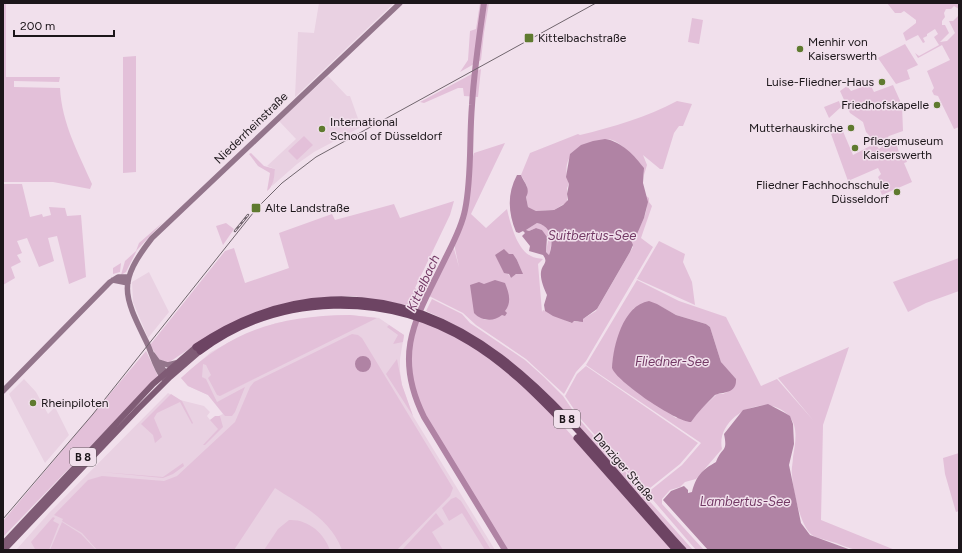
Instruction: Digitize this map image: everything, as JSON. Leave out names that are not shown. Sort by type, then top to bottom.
[{"type":"highway","name":"Danziger Straße","points":[[198,349],[227,328],[251,316],[296,303],[324,300],[366,300],[391,304],[451,325],[494,352],[541,392],[683,550]]},
{"type":"highway","name":"Danziger Straße","points":[[426,317],[470,342],[511,371],[532,390],[562,421],[676,550]]},
{"type":"main road","name":"Niederrheinstraße","points":[[128,280],[136,260],[152,238],[400,3]]},
{"type":"main road","points":[[3,391],[113,280],[118,277],[128,280],[129,302],[150,349],[155,365],[166,377]]},
{"type":"main road","points":[[150,349],[166,377]]},
{"type":"main road","name":"Danziger Straße","points":[[4,550],[166,377],[176,363],[198,349]]},
{"type":"main road","name":"Danziger Straße","points":[[3,544],[166,377],[198,349]]},
{"type":"main road","points":[[158,361],[163,364],[176,363]]},
{"type":"shaded area","points":[[3,3],[6,3],[6,77],[60,77],[59,82],[14,81],[14,87],[60,88],[61,101],[67,126],[92,184],[90,189],[53,182],[3,182]]},
{"type":"shaded area","points":[[319,3],[393,4],[295,97],[298,32],[314,33]]},
{"type":"shaded area","points":[[480,3],[489,3],[481,60],[460,72],[468,60],[470,31],[476,29]]},
{"type":"shaded area","points":[[887,3],[959,3],[959,9],[954,6],[951,9],[946,9],[944,13],[945,17],[942,21],[942,25],[945,25],[949,33],[940,42],[947,41],[955,33],[949,21],[953,21],[959,15],[959,127],[954,129],[938,96],[934,95],[932,91],[934,88],[927,71],[950,60],[942,45],[918,58],[915,53],[919,56],[939,45],[934,37],[938,34],[935,29],[923,38],[925,42],[923,43],[918,35],[906,41],[903,33],[916,23],[916,20],[904,11],[901,13],[895,13]]},
{"type":"shaded area","points":[[692,18],[703,20],[699,44],[688,42]]},
{"type":"shaded area","points":[[905,44],[918,65],[907,70],[910,79],[896,84],[878,58]]},
{"type":"shaded area","points":[[136,56],[136,172],[123,173],[123,57]]},
{"type":"shaded area","points":[[481,69],[478,97],[464,96],[463,88],[458,88],[424,103],[420,102]]},
{"type":"shaded area","name":"International School of Düsseldorf","points":[[328,76],[347,96],[350,96],[361,127],[314,152],[297,164],[272,186],[275,169],[267,166],[296,139],[279,121]]},
{"type":"shaded area","points":[[870,84],[874,92],[893,85],[902,105],[903,131],[889,136],[879,146],[866,132],[863,122],[850,113],[840,91],[847,86],[851,91]]},
{"type":"shaded area","points":[[677,101],[692,104],[683,126],[679,126],[674,133],[663,169],[660,169],[643,155],[647,165],[644,175],[643,168],[639,162],[617,142],[608,139],[591,143],[577,150],[572,154],[569,160],[567,167],[569,184],[567,188],[567,202],[554,210],[536,211],[528,207],[526,197],[527,186],[521,175],[530,153],[578,134],[580,135],[592,132],[630,121],[666,107]]},
{"type":"shaded area","points":[[839,101],[841,107],[829,118],[824,107]]},
{"type":"shaded area","points":[[842,129],[853,155],[872,145],[871,143],[874,142],[879,149],[892,138],[894,144],[896,143],[901,158],[905,156],[907,162],[904,163],[912,182],[882,195],[877,183],[880,181],[878,177],[881,174],[878,168],[848,181],[831,134]]},
{"type":"shaded area","points":[[304,136],[313,145],[297,160],[288,151]]},
{"type":"shaded area","points":[[505,143],[471,214],[486,228],[507,209],[515,235],[522,248],[532,257],[543,259],[538,264],[542,312],[543,310],[571,323],[573,321],[578,322],[596,311],[633,247],[631,240],[641,225],[647,208],[646,196],[649,198],[649,202],[652,206],[641,238],[653,247],[586,361],[576,372],[564,394],[526,359],[476,325],[463,313],[429,296],[453,245],[459,267],[454,244],[466,211],[470,166],[474,153]],"holes":[[[509,254],[517,260],[522,272],[511,278],[495,255]],[[483,284],[509,299],[501,314],[494,318],[485,320],[476,314]]]},
{"type":"shaded area","points":[[251,153],[264,166],[275,169],[272,184],[267,191],[270,173],[258,166],[249,154]]},
{"type":"shaded area","points":[[3,184],[22,184],[30,217],[42,214],[43,217],[51,215],[49,207],[65,208],[67,216],[81,215],[86,277],[69,284],[57,236],[48,238],[54,261],[39,267],[27,238],[17,241],[22,253],[17,255],[21,262],[11,267],[15,278],[3,285]]},
{"type":"shaded area","points":[[454,201],[450,215],[415,288],[424,294],[417,303],[417,308],[353,296],[301,300],[195,345],[168,363],[159,359],[150,345],[225,251],[234,248],[245,283],[289,268],[279,233],[332,214],[335,220],[394,204],[400,218]]},
{"type":"shaded area","points":[[162,223],[137,250],[126,272],[121,275],[125,261],[136,251],[139,243]]},
{"type":"shaded area","points":[[226,223],[234,229],[223,245],[216,226]]},
{"type":"shaded area","points":[[537,223],[546,227],[550,235],[551,245],[549,255],[546,252],[548,241],[542,230],[536,228],[529,231],[526,230]]},
{"type":"shaded area","points":[[659,241],[685,254],[683,262],[692,282],[695,305],[637,279]]},
{"type":"shaded area","points":[[959,258],[959,291],[926,303],[908,312],[893,282]]},
{"type":"shaded area","points":[[121,263],[120,272],[113,274],[113,268]]},
{"type":"shaded area","points":[[149,272],[169,312],[148,338],[133,302],[132,282]]},
{"type":"shaded area","points":[[637,280],[679,301],[726,317],[761,386],[777,379],[813,420],[778,378],[849,347],[823,425],[821,520],[895,550],[867,551],[855,549],[812,535],[804,524],[801,516],[793,482],[792,470],[796,436],[794,425],[789,416],[779,409],[768,406],[756,407],[744,411],[734,418],[726,427],[722,437],[722,449],[696,479],[685,482],[680,487],[670,490],[662,499],[662,504],[704,550],[696,550],[647,493],[682,465],[701,443],[586,365]],"holes":[[[658,305],[676,315],[706,324],[710,327],[721,362],[728,372],[729,391],[723,394],[717,394],[701,409],[676,418],[630,387],[612,368],[616,344],[634,308]]]},
{"type":"shaded area","points":[[432,299],[462,314],[470,323],[525,360],[544,377],[563,396],[578,418],[644,493],[638,498],[567,418],[516,368],[489,346],[459,327],[426,311]]},
{"type":"shaded area","points":[[350,315],[379,318],[404,335],[400,359],[400,371],[402,385],[413,416],[495,550],[16,550],[49,513],[168,393],[180,400],[204,406],[210,412],[207,416],[210,420],[223,414],[208,395],[188,386],[181,378],[211,352],[241,336],[276,323],[323,316]]},
{"type":"shaded area","points":[[350,315],[377,318],[220,396],[217,395],[208,378],[211,375],[206,365],[203,364],[202,377],[206,379],[217,402],[245,387],[232,416],[225,416],[208,395],[188,386],[181,378],[201,361],[220,348],[259,328],[279,322],[301,318]]},
{"type":"shaded area","points":[[419,320],[446,331],[472,345],[519,381],[541,402],[673,550],[507,550],[425,416],[415,392],[410,369],[410,357],[411,345]]},
{"type":"shaded area","points":[[389,325],[404,335],[403,342],[393,344],[398,335],[387,327]]},
{"type":"shaded area","points":[[352,334],[358,335],[362,338],[453,488],[450,496],[397,550],[342,550],[337,539],[323,521],[305,507],[275,488],[234,550],[97,550],[82,533],[62,521],[63,519],[54,515],[88,480],[102,476],[164,481],[177,476],[235,422],[250,387],[254,382]]},
{"type":"shaded area","points":[[146,351],[158,376],[3,537],[3,521]]},
{"type":"shaded area","points":[[397,359],[402,385],[413,416],[386,374]]},
{"type":"shaded area","points":[[586,366],[698,443],[680,464],[645,492],[580,418],[565,396],[577,374]]},
{"type":"shaded area","points":[[24,379],[36,392],[48,414],[55,407],[69,435],[45,463],[9,394]]},
{"type":"shaded area","points":[[171,394],[182,401],[193,423],[192,424],[180,402],[157,413],[154,418],[162,437],[155,443],[153,435],[141,424]]},
{"type":"shaded area","points":[[215,416],[220,416],[223,427],[205,445],[203,445],[218,429],[210,420]]},
{"type":"shaded area","points":[[959,453],[959,511],[956,512],[945,474],[943,458]]},
{"type":"shaded area","points":[[183,463],[184,466],[173,474],[163,478],[101,472],[163,477]]},
{"type":"shaded area","points":[[644,495],[693,550],[685,550],[639,499]]},
{"type":"shaded area","points":[[456,497],[461,501],[491,550],[485,550],[462,513],[449,521],[442,508],[451,499]]},
{"type":"shaded area","points":[[436,513],[444,524],[432,532],[443,550],[402,550]]},
{"type":"shaded area","points":[[53,517],[55,518],[53,521],[59,524],[49,550],[35,549],[31,542]]},
{"type":"shaded area","points":[[289,520],[303,522],[314,528],[324,538],[330,550],[264,550],[278,529]]},
{"type":"shaded area","points":[[62,522],[81,534],[96,550],[50,550]]},
{"type":"water","name":"Suitbertus-See","points":[[605,139],[611,140],[622,146],[636,159],[644,168],[643,183],[648,202],[644,218],[637,234],[631,240],[633,245],[630,252],[597,309],[583,319],[583,322],[574,321],[572,323],[553,316],[545,311],[544,305],[547,295],[542,284],[541,275],[545,264],[545,258],[543,255],[529,251],[530,246],[522,236],[525,233],[523,231],[519,233],[516,232],[511,217],[510,196],[517,175],[521,175],[528,191],[526,197],[528,207],[536,211],[554,210],[563,205],[568,200],[567,194],[569,184],[566,177],[570,154],[581,145]],"holes":[[[537,223],[549,231],[551,240],[551,250],[549,255],[546,252],[547,237],[542,230],[536,228],[529,231],[526,230]]]},
{"type":"water","points":[[504,249],[509,254],[513,254],[523,274],[516,274],[511,278],[509,274],[504,273],[495,255]]},
{"type":"water","points":[[495,280],[505,283],[509,294],[509,304],[505,311],[507,313],[505,316],[502,315],[491,320],[480,318],[474,313],[470,285],[479,282],[484,284]]},
{"type":"water","name":"Fliedner-See","points":[[649,301],[676,315],[706,324],[710,327],[721,362],[736,379],[736,384],[731,391],[714,396],[699,411],[691,422],[673,415],[647,400],[624,382],[612,368],[617,338],[626,318],[632,310],[640,304]]},
{"type":"water","points":[[360,356],[366,356],[371,361],[369,370],[366,372],[360,372],[355,367],[355,361]]},
{"type":"water","name":"Lambertus-See","points":[[768,404],[790,416],[793,424],[794,444],[789,465],[801,523],[810,535],[851,550],[708,550],[663,500],[671,491],[684,486],[688,490],[688,493],[692,492],[695,482],[700,474],[716,462],[725,447],[724,434],[743,410]]},
{"type":"waterway","name":"Kittelbach","points":[[484,3],[474,80],[471,118],[470,171],[465,210],[458,233],[418,315],[412,334],[409,353],[410,372],[414,394],[424,417],[505,550]]},
{"type":"tram line","points":[[3,519],[93,414],[257,208],[282,183],[316,157],[596,3]]},
{"type":"railway","points":[[235,231],[248,215]]},
{"type":"place","name":"Kittelbachstraße","points":[[529,38]]},
{"type":"place","name":"Menhir von Kaiserswerth","points":[[800,49]]},
{"type":"place","name":"Luise-Fliedner-Haus","points":[[882,82]]},
{"type":"place","name":"Friedhofskapelle","points":[[937,105]]},
{"type":"place","name":"Mutterhauskirche","points":[[851,128]]},
{"type":"place","name":"International School of Düsseldorf","points":[[322,129]]},
{"type":"place","name":"Pflegemuseum Kaiserswerth","points":[[855,148]]},
{"type":"place","name":"Fliedner Fachhochschule Düsseldorf","points":[[897,192]]},
{"type":"place","name":"Alte Landstraße","points":[[256,208]]},
{"type":"place","name":"Rheinpiloten","points":[[33,403]]}]
